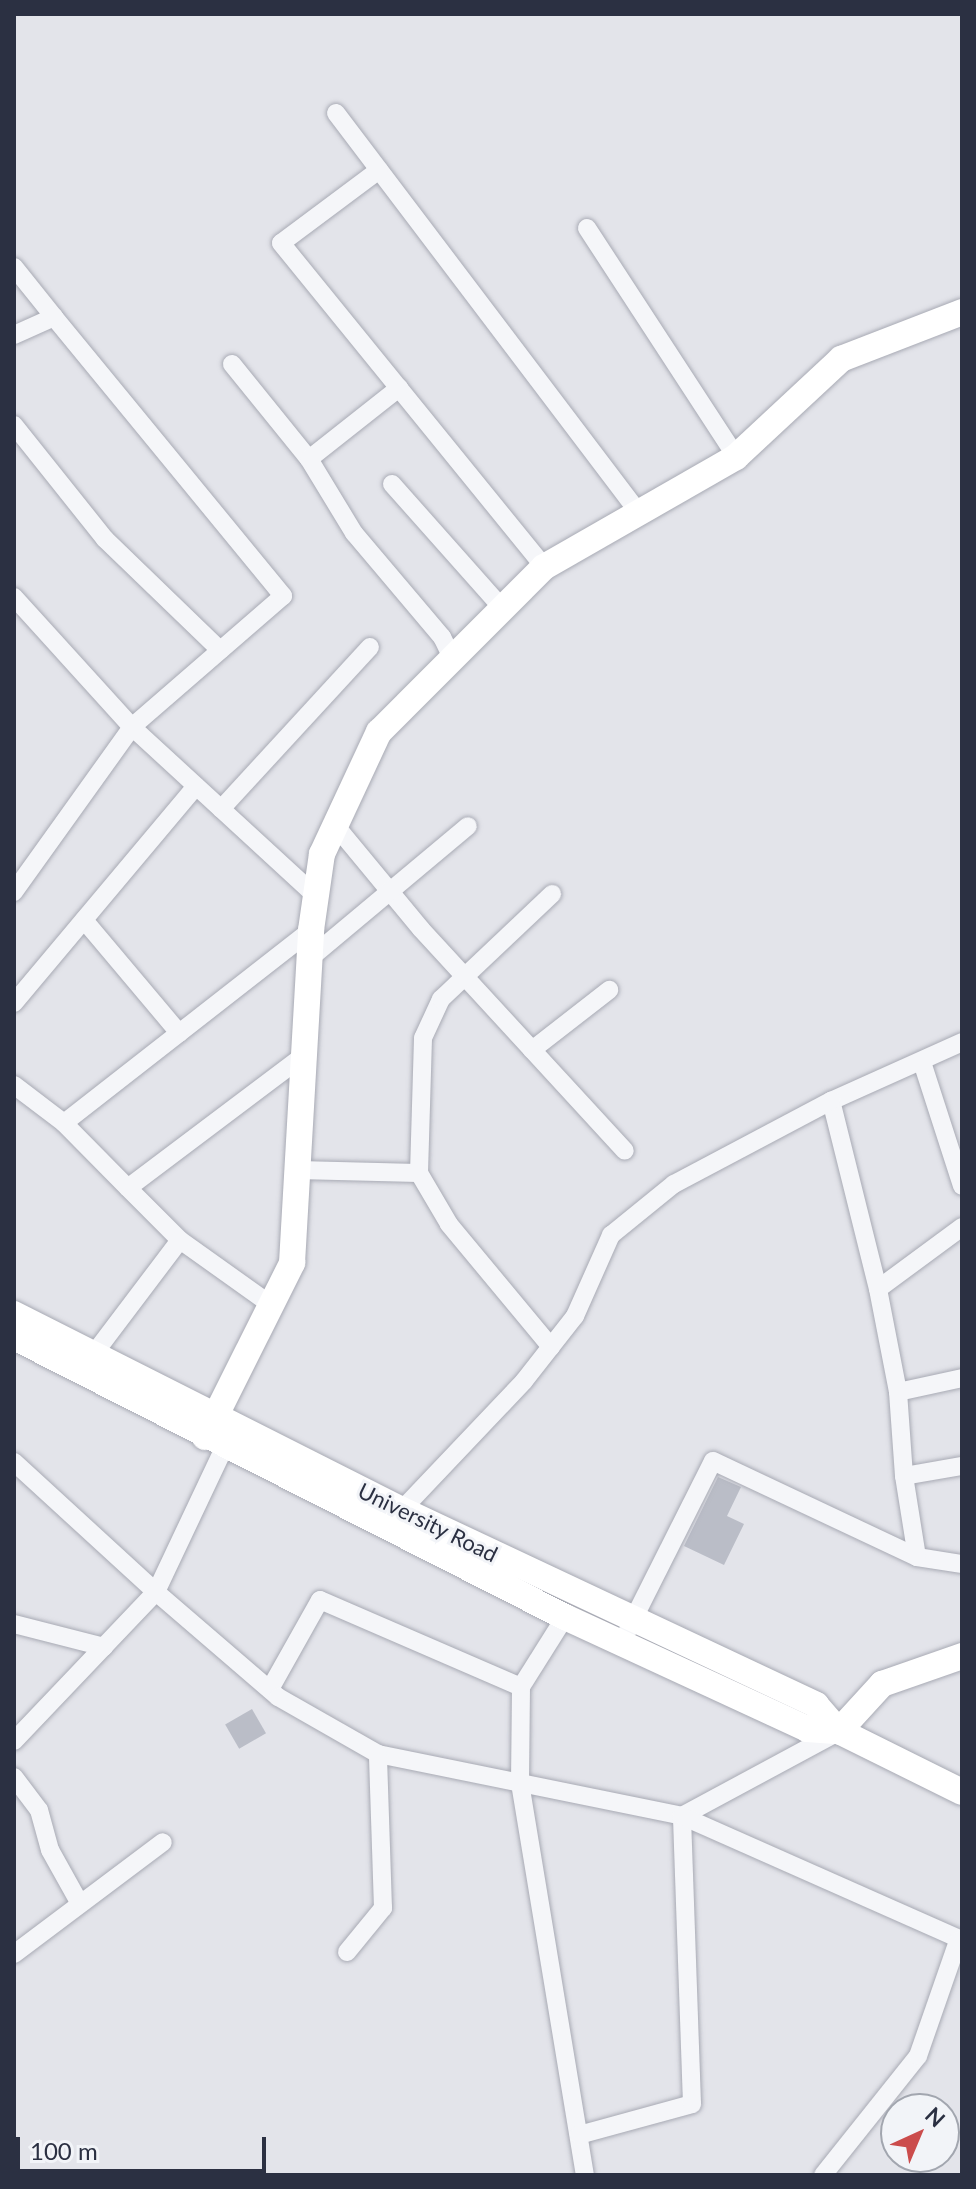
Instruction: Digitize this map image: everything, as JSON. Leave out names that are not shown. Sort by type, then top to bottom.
[{"type":"street","points":[[336,113],[639,513]]},
{"type":"street","points":[[379,170],[281,243],[544,567]]},
{"type":"street","points":[[587,228],[736,457]]},
{"type":"street","points":[[14,267],[283,596],[132,727],[17,879]]},
{"type":"street","points":[[14,1741],[156,1592],[215,1432],[292,1263],[311,930],[322,854],[379,732],[544,567],[736,457],[841,359],[962,312]]},
{"type":"street","points":[[14,335],[54,317]]},
{"type":"street","points":[[232,364],[309,459],[354,533],[442,637],[453,660]]},
{"type":"street","points":[[309,459],[399,388]]},
{"type":"street","points":[[14,425],[105,539],[220,650]]},
{"type":"street","points":[[392,484],[503,609]]},
{"type":"street","points":[[14,597],[132,727],[316,896]]},
{"type":"street","points":[[221,809],[370,647]]},
{"type":"street","points":[[14,1003],[196,786]]},
{"type":"street","points":[[335,825],[463,975],[625,1151]]},
{"type":"street","points":[[309,959],[468,826]]},
{"type":"street","points":[[551,1347],[449,1224],[419,1173],[423,1038],[441,999],[552,894]]},
{"type":"street","points":[[84,920],[179,1033]]},
{"type":"street","points":[[64,1123],[311,930]]},
{"type":"street","points":[[532,1050],[609,990]]},
{"type":"street","points":[[394,1518],[551,1347],[575,1316],[611,1235],[631,1217],[674,1184],[831,1101],[962,1042]]},
{"type":"street","points":[[128,1188],[303,1056]]},
{"type":"street","points":[[922,1062],[962,1186]]},
{"type":"street","points":[[14,1085],[64,1123],[180,1240],[271,1305]]},
{"type":"street","points":[[831,1101],[878,1289],[898,1392],[904,1476],[917,1557]]},
{"type":"street","points":[[297,1170],[419,1173]]},
{"type":"street","points":[[878,1289],[962,1227]]},
{"type":"street","points":[[93,1355],[180,1240]]},
{"type":"street","name":"University Road","points":[[14,1314],[93,1355],[215,1432]]},
{"type":"street","name":"University Road","points":[[14,1337],[627,1632],[816,1705],[839,1731],[962,1792]]},
{"type":"street","points":[[898,1392],[962,1378]]},
{"type":"street","points":[[627,1632],[713,1461],[917,1557],[962,1564]]},
{"type":"street","points":[[14,1462],[156,1592],[270,1689],[378,1754],[682,1816],[960,1941],[918,2056],[823,2175]]},
{"type":"street","points":[[904,1476],[962,1466]]},
{"type":"street","name":"University Road","points":[[394,1518],[565,1617],[627,1632]]},
{"type":"street","points":[[270,1689],[320,1600],[521,1687]]},
{"type":"street","points":[[565,1617],[521,1687],[520,1783],[585,2175]]},
{"type":"street","points":[[14,1624],[104,1647]]},
{"type":"street","points":[[682,1816],[839,1731],[882,1684],[962,1656]]},
{"type":"street","points":[[347,1952],[383,1908],[378,1754]]},
{"type":"street","points":[[14,1777],[39,1810],[50,1850],[79,1902]]},
{"type":"street","points":[[579,2135],[692,2104],[682,1816]]},
{"type":"street","points":[[14,1954],[79,1902],[163,1842]]},
{"type":"building","points":[[718,1477],[741,1487],[727,1516],[744,1524],[724,1565],[684,1546]]},
{"type":"building","points":[[252,1709],[266,1733],[239,1749],[225,1724]]}]
